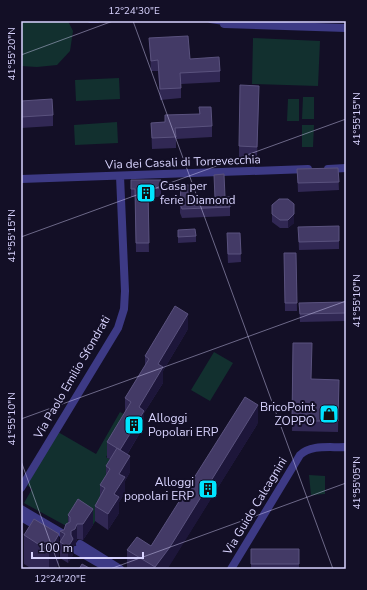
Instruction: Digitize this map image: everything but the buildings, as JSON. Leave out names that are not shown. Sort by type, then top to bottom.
[{"type":"street","points":[[224,23],[346,28]]},
{"type":"street","name":"Via dei Casali di Torrevecchia","points":[[21,179],[346,168]]},
{"type":"street","name":"Via Paolo Emilio Sfondrati","points":[[21,488],[118,328],[124,309],[125,291],[120,176]]},
{"type":"street","name":"Via Guido Calcagnini","points":[[232,569],[300,455],[306,450],[313,448],[346,447]]},
{"type":"street","points":[[21,509],[63,538],[21,516]]},
{"type":"street","points":[[109,569],[78,547],[120,569]]},
{"type":"lane","points":[[90,21],[98,21]]},
{"type":"lane","points":[[210,21],[224,23]]},
{"type":"green space","points":[[21,21],[68,21],[73,31],[70,51],[57,65],[37,67],[21,66]]},
{"type":"green space","points":[[253,38],[320,41],[318,86],[252,84]]},
{"type":"green space","points":[[119,78],[120,99],[76,101],[75,80]]},
{"type":"green space","points":[[303,97],[314,97],[314,119],[302,119]]},
{"type":"green space","points":[[288,99],[299,99],[299,121],[287,121]]},
{"type":"green space","points":[[117,122],[118,143],[75,145],[74,125]]},
{"type":"green space","points":[[302,125],[314,125],[313,147],[302,147]]},
{"type":"green space","points":[[214,352],[233,363],[210,401],[191,390]]},
{"type":"green space","points":[[120,412],[131,418],[106,457],[117,464],[105,504],[93,525],[78,515],[70,528],[24,503],[32,489],[27,485],[58,432],[96,454]]},
{"type":"green space","points":[[309,475],[325,476],[325,494],[311,495]]},
{"type":"place","name":"Casa per ferie Diamond","points":[[146,193]]},
{"type":"place","name":"BricoPoint ZOPPO","points":[[329,414]]},
{"type":"place","name":"Alloggi Popolari ERP","points":[[134,425]]},
{"type":"place","name":"Alloggi popolari ERP","points":[[208,489]]}]
